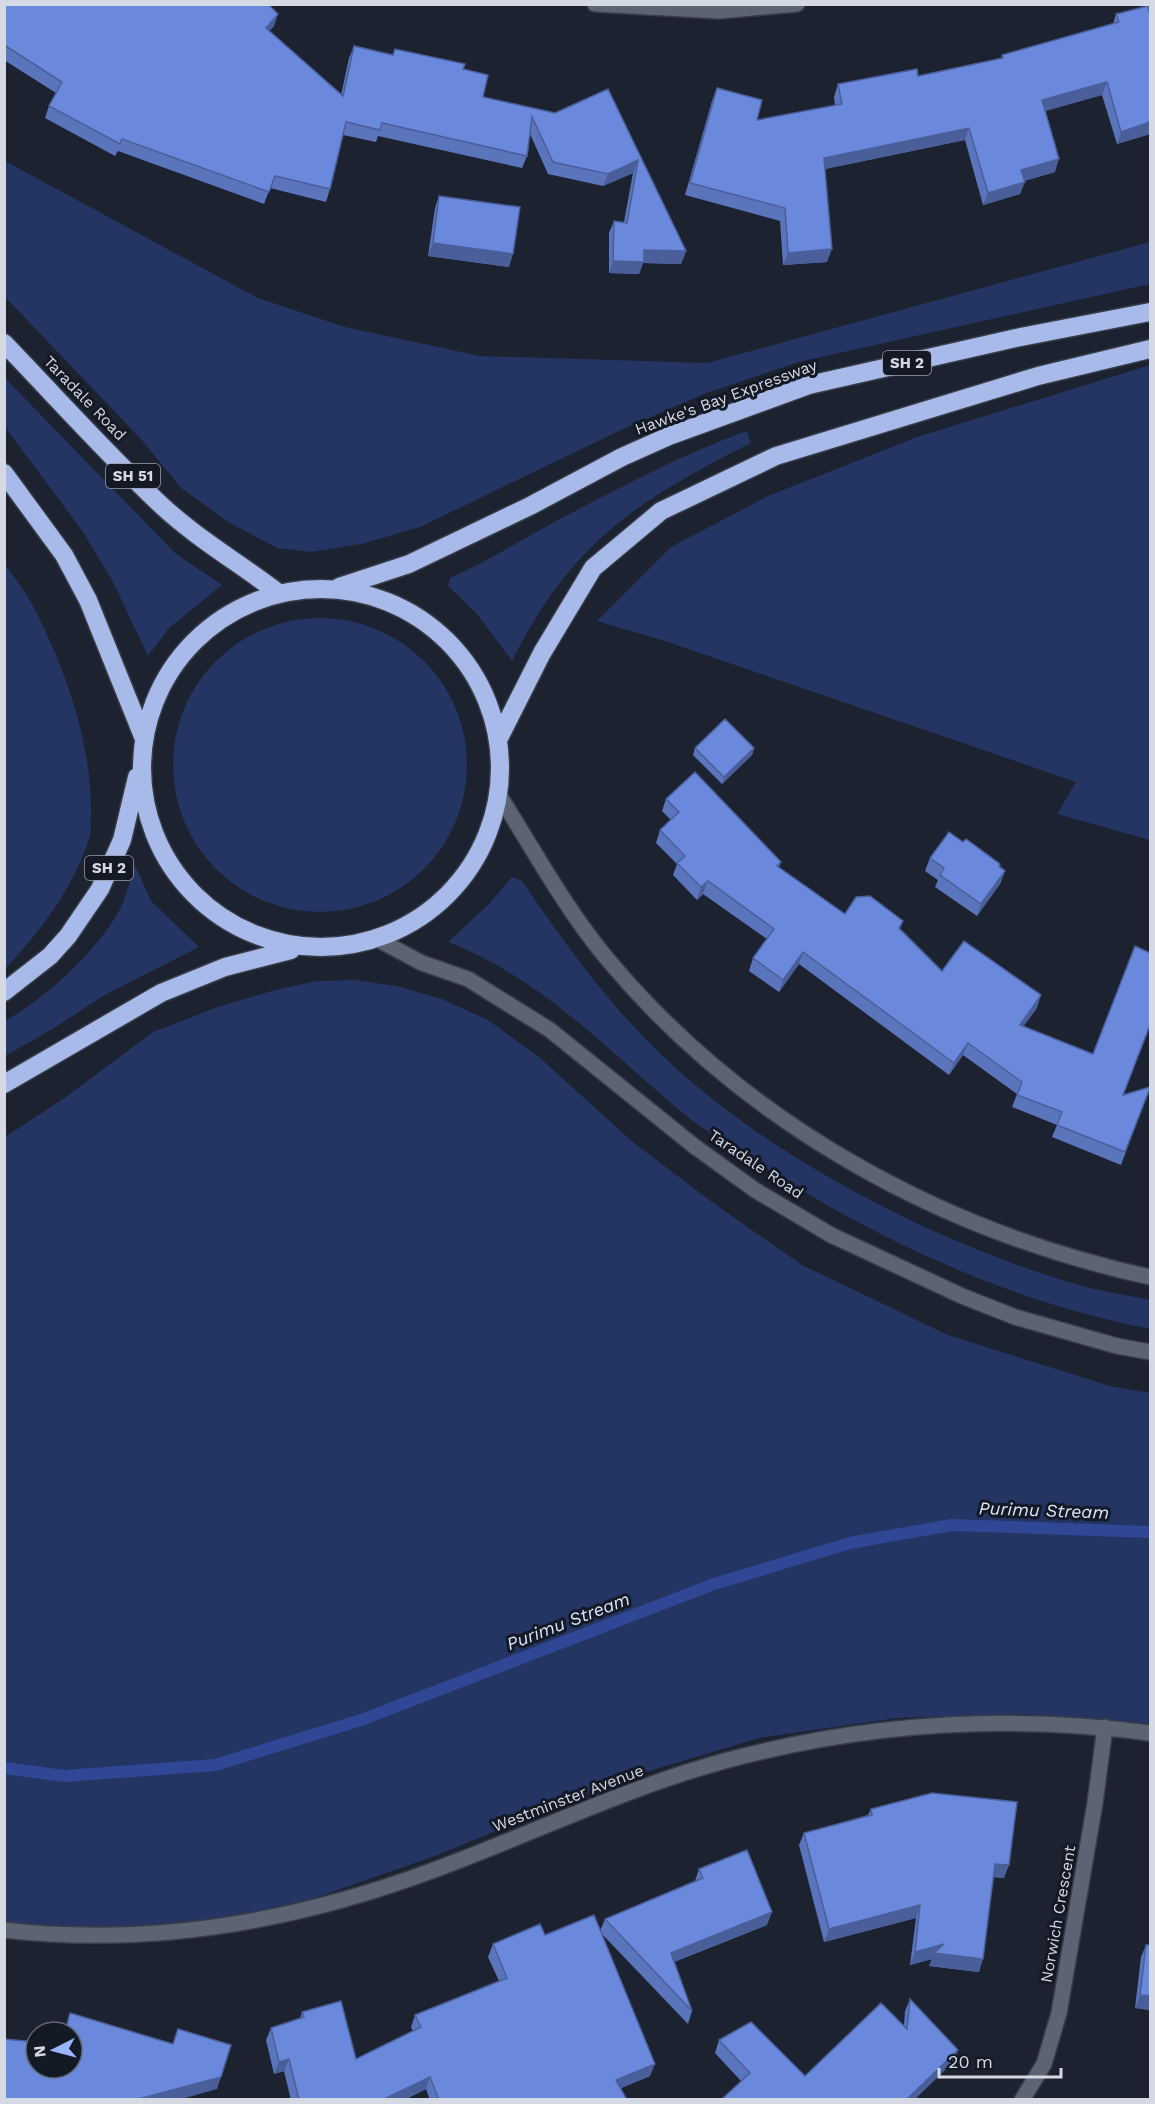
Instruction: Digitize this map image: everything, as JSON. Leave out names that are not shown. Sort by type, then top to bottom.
[{"type":"highway","name":"Hawke's Bay Expressway","points":[[339,587],[409,564],[530,506],[622,457],[669,436],[809,385],[1016,338],[1150,312]]},
{"type":"highway","name":"Taradale Road","points":[[4,343],[161,504],[201,539],[242,565],[277,592]]},
{"type":"highway","points":[[499,738],[542,653],[593,567],[661,511],[776,456],[1038,376],[1150,349]]},
{"type":"highway","points":[[4,473],[64,555],[88,600],[144,739]]},
{"type":"highway","name":"SH 2","points":[[4,992],[50,956],[68,936],[100,889],[122,840],[140,767],[144,739],[169,674],[200,635],[217,619],[277,592],[339,587]]},
{"type":"highway","points":[[4,1084],[161,993],[225,967],[291,950],[334,947],[377,939],[413,922],[445,899],[470,868],[489,834],[499,795],[501,767],[499,738],[486,695],[463,656],[431,624],[392,601],[339,587]]},
{"type":"highway","points":[[140,767],[144,798],[157,840],[180,878],[211,909],[248,932],[291,950]]},
{"type":"street","points":[[595,4],[719,11],[797,4]]},
{"type":"street","points":[[499,795],[579,921],[608,960],[649,1006],[737,1086],[850,1161],[947,1211],[1054,1253],[1150,1277]]},
{"type":"street","name":"Taradale Road","points":[[377,939],[422,963],[468,979],[550,1030],[694,1146],[755,1190],[831,1235],[951,1291],[1014,1317],[1117,1346],[1150,1352]]},
{"type":"street","name":"Westminster Avenue","points":[[4,1930],[87,1936],[149,1934],[210,1929],[318,1908],[433,1871],[626,1794],[727,1761],[833,1736],[952,1723],[1031,1722],[1105,1727],[1150,1733]]},
{"type":"street","name":"Norwich Crescent","points":[[1022,2100],[1044,2064],[1059,2013],[1095,1803],[1105,1727]]},
{"type":"shaded area","points":[[5,161],[258,298],[345,327],[480,356],[707,363],[1150,242],[1150,284],[799,362],[706,393],[621,430],[420,527],[361,544],[311,552],[277,548],[230,523],[181,488],[141,439],[5,297]]},
{"type":"shaded area","points":[[1150,365],[1150,840],[1057,814],[1076,782],[665,641],[597,621],[671,547],[768,496],[917,437]]},
{"type":"shaded area","points":[[5,378],[176,554],[222,585],[169,628],[148,656],[112,580],[83,532],[5,427]]},
{"type":"shaded area","points":[[747,431],[751,443],[673,485],[640,506],[583,555],[558,585],[534,620],[512,661],[477,614],[448,586],[450,578],[609,493],[677,460]]},
{"type":"shaded area","points":[[4,563],[24,590],[57,656],[82,734],[90,787],[91,813],[90,836],[66,890],[31,940],[5,969]]},
{"type":"shaded area","points":[[320,618],[349,621],[376,629],[402,643],[424,661],[442,683],[456,709],[464,736],[467,765],[464,794],[456,821],[442,847],[424,869],[402,887],[376,901],[349,909],[320,912],[291,909],[264,901],[238,887],[216,869],[198,847],[184,821],[176,794],[173,765],[176,736],[184,709],[198,683],[216,661],[238,643],[264,629],[291,621]]},
{"type":"shaded area","points":[[135,865],[151,901],[199,947],[103,996],[51,1030],[5,1056],[5,1021],[35,1001],[64,977],[102,936],[117,915]]},
{"type":"shaded area","points":[[512,877],[522,881],[590,975],[635,1028],[679,1071],[728,1111],[782,1149],[839,1183],[898,1214],[958,1241],[1017,1265],[1075,1284],[1150,1300],[1150,1329],[1045,1302],[943,1264],[845,1215],[700,1126],[601,1041],[544,996],[514,975],[482,957],[448,942],[489,904]]},
{"type":"shaded area","points":[[355,980],[396,986],[442,999],[488,1020],[540,1058],[634,1143],[712,1202],[802,1265],[948,1335],[1110,1386],[1150,1393],[1150,1724],[1024,1714],[897,1718],[759,1738],[623,1779],[435,1856],[292,1906],[181,1926],[70,1931],[5,1924],[5,1137],[63,1099],[153,1032],[218,1007],[275,990],[317,981]]},
{"type":"building","points":[[4,4],[268,4],[278,14],[266,28],[343,96],[354,46],[393,55],[395,49],[465,64],[463,69],[488,75],[483,97],[555,113],[608,89],[686,251],[644,250],[644,262],[613,261],[614,221],[627,223],[638,160],[608,174],[553,162],[532,117],[527,156],[382,123],[380,130],[346,122],[330,189],[275,176],[269,192],[122,139],[120,144],[49,106],[62,82],[4,45]]},
{"type":"building","points":[[1148,6],[1150,14],[1150,122],[1121,132],[1107,82],[1042,100],[1059,159],[1021,170],[1025,182],[988,193],[969,128],[824,158],[832,249],[788,253],[785,208],[690,183],[717,88],[762,100],[757,120],[842,104],[838,84],[917,69],[918,76],[1003,58],[1002,55],[1119,22],[1116,14]]},
{"type":"building","points":[[439,196],[520,207],[513,254],[433,243]]},
{"type":"building","points":[[725,719],[754,748],[724,777],[695,748]]},
{"type":"building","points":[[695,772],[781,862],[777,866],[845,914],[856,897],[870,896],[903,921],[899,928],[942,971],[964,941],[1041,995],[1020,1025],[1093,1054],[1135,946],[1150,953],[1150,1025],[1123,1095],[1150,1088],[1125,1152],[1057,1125],[1062,1112],[1017,1095],[1022,1082],[968,1043],[954,1063],[803,952],[783,980],[753,958],[774,929],[708,881],[701,887],[677,863],[685,856],[660,830],[679,812],[666,799]]},
{"type":"building","points":[[949,832],[963,842],[966,839],[1000,864],[999,866],[1005,871],[981,904],[940,875],[944,868],[930,858]]},
{"type":"building","points":[[932,1793],[1017,1802],[1009,1865],[995,1864],[983,1959],[934,1953],[944,1944],[915,1952],[920,1905],[829,1929],[804,1833],[872,1815],[871,1809]]},
{"type":"building","points":[[747,1850],[772,1912],[671,1953],[692,2011],[605,1919],[703,1878],[699,1869]]},
{"type":"building","points":[[594,1915],[655,2064],[616,2080],[627,2100],[439,2100],[430,2077],[382,2100],[299,2100],[289,2059],[279,2062],[271,2028],[304,2017],[302,2012],[341,2001],[356,2059],[421,2027],[415,2015],[507,1978],[493,1944],[540,1924],[545,1935]]},
{"type":"building","points":[[1146,1945],[1150,1945],[1150,1996],[1140,1995]]},
{"type":"building","points":[[910,1999],[958,2050],[906,2100],[721,2100],[750,2073],[719,2040],[751,2022],[805,2076],[881,2003],[907,2029]]},
{"type":"building","points":[[70,2013],[173,2044],[178,2029],[231,2045],[221,2077],[135,2100],[4,2099],[4,2039],[24,2041],[24,2080],[84,2080],[84,2020],[68,2020]]},
{"type":"waterway","name":"Purimu Stream","points":[[4,1768],[64,1776],[215,1765],[361,1720],[714,1584],[850,1543],[951,1525],[1150,1532]]}]
